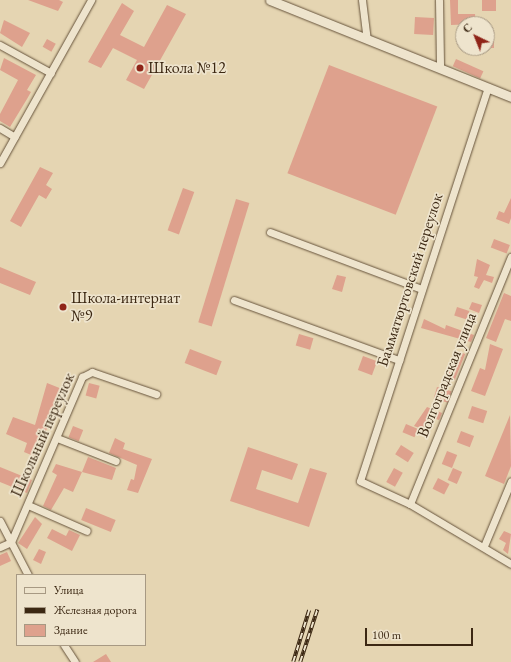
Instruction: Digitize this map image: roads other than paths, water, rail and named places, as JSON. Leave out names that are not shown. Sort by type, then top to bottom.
[{"type":"street","points":[[270,0],[289,4],[367,38],[440,66],[511,97]]},
{"type":"street","points":[[362,0],[367,38]]},
{"type":"street","points":[[439,0],[440,66]]},
{"type":"street","points":[[0,163],[88,1]]},
{"type":"street","points":[[0,45],[50,73]]},
{"type":"street","name":"Бамматюртовский переулок","points":[[410,504],[360,481],[488,87]]},
{"type":"street","points":[[0,128],[15,137]]},
{"type":"street","points":[[270,232],[422,288]]},
{"type":"street","name":"Волгоградская улица","points":[[410,504],[511,257]]},
{"type":"street","points":[[234,300],[399,360]]},
{"type":"street","name":"Школьный переулок","points":[[11,542],[86,372],[156,394]]},
{"type":"street","points":[[57,438],[116,461]]},
{"type":"street","points":[[484,546],[511,481]]},
{"type":"street","points":[[410,504],[484,546],[511,564]]},
{"type":"street","points":[[28,505],[86,531]]},
{"type":"street","points":[[0,521],[27,574]]},
{"type":"street","points":[[0,547],[11,542]]},
{"type":"street","points":[[65,646],[75,662]]},
{"type":"railway","points":[[293,662],[309,610]]},
{"type":"railway","points":[[300,662],[317,610]]},
{"type":"place","name":"Школа №12","points":[[140,68]]},
{"type":"place","name":"Школа-интернат №9","points":[[63,307]]}]
